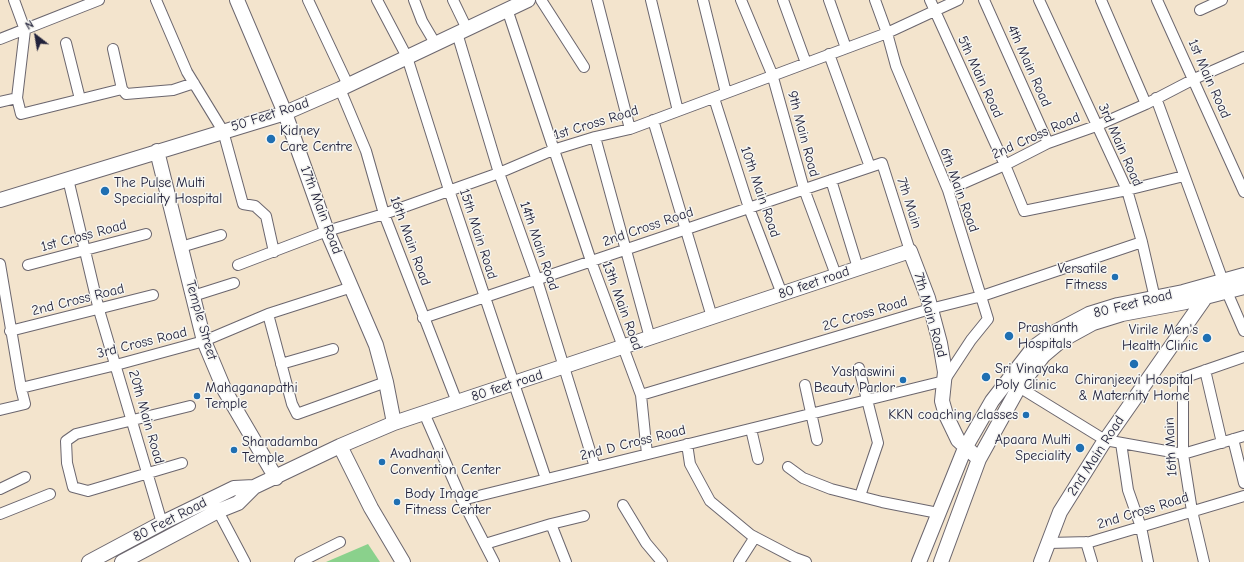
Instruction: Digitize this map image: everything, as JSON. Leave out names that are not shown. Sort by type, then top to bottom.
[{"type":"street","points":[[14,0],[25,30],[17,98],[21,114],[122,89]]},
{"type":"street","points":[[0,39],[100,0]]},
{"type":"street","points":[[156,0],[174,44],[194,83],[222,131],[242,204],[255,206],[266,216],[274,252]]},
{"type":"street","name":"17th Main Road","points":[[237,0],[285,113],[327,231],[376,346],[386,382],[394,423]]},
{"type":"street","name":"16th Main Road","points":[[308,0],[344,87],[366,151],[384,214],[423,318],[457,402]]},
{"type":"street","name":"15th Main Road","points":[[377,0],[407,57],[449,190],[546,479]]},
{"type":"street","points":[[414,0],[422,21],[435,44]]},
{"type":"street","points":[[453,0],[462,31]]},
{"type":"street","points":[[541,0],[584,67]]},
{"type":"street","points":[[598,0],[630,129]]},
{"type":"street","points":[[651,0],[678,111]]},
{"type":"street","points":[[703,0],[726,93]]},
{"type":"street","name":"9th Main Road","points":[[741,0],[772,74],[787,122],[804,189],[836,275]]},
{"type":"street","points":[[783,0],[806,63]]},
{"type":"street","points":[[829,0],[846,48]]},
{"type":"street","name":"6th Main Road","points":[[875,0],[887,33],[896,66],[948,190],[963,243],[982,296],[988,319],[971,340],[944,381]]},
{"type":"street","name":"5th Main Road","points":[[930,0],[1005,165],[1024,211],[1127,190]]},
{"type":"street","name":"1st Cross Road","points":[[238,265],[327,231],[384,214],[499,173],[553,150],[595,137],[630,129],[714,98],[772,74],[887,33],[958,0]]},
{"type":"street","name":"4th Main Road","points":[[984,0],[1048,143]]},
{"type":"street","name":"3rd Main Road","points":[[1039,0],[1096,126],[1127,190],[1142,242],[1156,303]]},
{"type":"street","points":[[1101,0],[1146,104]]},
{"type":"street","name":"1st Main Road","points":[[1157,0],[1244,192]]},
{"type":"street","points":[[1200,10],[1222,0]]},
{"type":"street","name":"50 Feet Road","points":[[0,200],[285,113],[344,87],[518,3]]},
{"type":"street","name":"13th Main Road","points":[[518,3],[553,150],[591,261],[641,395],[647,454]]},
{"type":"street","name":"14th Main Road","points":[[462,31],[499,173],[536,280],[595,467]]},
{"type":"street","points":[[66,43],[80,99]]},
{"type":"street","points":[[113,49],[122,89],[126,94],[173,90],[194,83]]},
{"type":"street","points":[[829,54],[870,167]]},
{"type":"street","name":"2nd Cross Road","points":[[948,190],[1005,165],[1048,143],[1096,126],[1146,104],[1194,79],[1244,57]]},
{"type":"street","points":[[0,102],[17,98]]},
{"type":"street","name":"10th Main Road","points":[[714,98],[749,208],[782,294]]},
{"type":"street","points":[[1156,98],[1225,286],[1244,330]]},
{"type":"street","points":[[653,120],[712,318]]},
{"type":"street","points":[[595,137],[650,338]]},
{"type":"street","name":"Temple Street","points":[[157,151],[204,341],[225,391],[276,478]]},
{"type":"street","name":"2nd Cross Road","points":[[423,318],[882,163]]},
{"type":"street","name":"7th Main","points":[[882,163],[910,251]]},
{"type":"street","points":[[1127,190],[1184,176]]},
{"type":"street","name":"20th Main Road","points":[[68,179],[99,310],[162,523]]},
{"type":"street","points":[[831,180],[858,268]]},
{"type":"street","name":"1st Cross Road","points":[[28,265],[146,234]]},
{"type":"street","points":[[181,247],[221,235]]},
{"type":"street","name":"2C Cross Road","points":[[641,395],[930,309],[982,296],[1142,242]]},
{"type":"street","name":"80 feet road","points":[[122,562],[218,511],[238,503],[254,487],[276,478],[340,446],[394,423],[910,251]]},
{"type":"street","name":"7th Main Road","points":[[910,251],[928,298],[940,343],[945,372],[942,401],[946,415],[958,440],[965,448]]},
{"type":"street","points":[[0,264],[10,331],[25,404],[0,410]]},
{"type":"street","name":"80 Feet Road","points":[[941,562],[979,458],[1013,383],[1034,347],[1058,336],[1089,314],[1118,305],[1205,298],[1244,275]]},
{"type":"street","points":[[193,296],[234,283]]},
{"type":"street","name":"80 Feet Road","points":[[1156,303],[1225,286],[1244,288]]},
{"type":"street","name":"3rd Cross Road","points":[[21,388],[116,365],[204,341],[268,314],[352,287]]},
{"type":"street","name":"2nd Cross Road","points":[[10,331],[153,296]]},
{"type":"street","name":"2nd Main Road","points":[[1041,562],[1060,512],[1105,440],[1205,298]]},
{"type":"street","points":[[268,314],[292,404],[297,414],[386,382]]},
{"type":"street","points":[[281,364],[333,349]]},
{"type":"street","points":[[1222,442],[1205,370],[1244,357]]},
{"type":"street","points":[[859,368],[878,443],[860,496]]},
{"type":"street","name":"16th Main","points":[[1204,562],[1192,511],[1183,454],[1183,378],[1205,370]]},
{"type":"street","name":"2nd D Cross Road","points":[[462,500],[944,381]]},
{"type":"street","points":[[1013,383],[1105,440],[1183,454],[1244,436]]},
{"type":"street","name":"80 Feet Road","points":[[919,562],[965,448],[992,401],[1013,383]]},
{"type":"street","points":[[805,385],[816,440]]},
{"type":"street","points":[[182,463],[88,491],[73,487],[67,463],[66,441],[76,434],[190,406]]},
{"type":"street","points":[[424,413],[462,500],[494,562]]},
{"type":"street","points":[[751,429],[758,459]]},
{"type":"street","points":[[1233,439],[1244,483]]},
{"type":"street","points":[[1121,443],[1128,490],[1141,527],[1148,562]]},
{"type":"street","points":[[687,444],[690,464],[710,501],[755,537],[795,558],[806,562]]},
{"type":"street","points":[[340,446],[371,508],[403,562]]},
{"type":"street","points":[[965,448],[979,458]]},
{"type":"street","points":[[788,467],[804,478],[860,496],[938,513]]},
{"type":"street","points":[[0,489],[25,477]]},
{"type":"street","name":"80 Feet Road","points":[[89,562],[162,523],[234,488],[254,487]]},
{"type":"street","points":[[0,514],[50,494]]},
{"type":"street","name":"2nd Cross Road","points":[[1048,543],[1086,542],[1244,496]]},
{"type":"street","points":[[623,505],[646,543],[662,562]]},
{"type":"street","points":[[218,511],[245,562]]},
{"type":"street","points":[[485,544],[551,524],[584,516]]},
{"type":"street","points":[[551,524],[566,562]]},
{"type":"street","points":[[739,562],[755,537]]},
{"type":"street","points":[[300,562],[340,542]]},
{"type":"street","points":[[1086,542],[1092,562]]},
{"type":"green space","points":[[368,544],[380,562],[326,562]]},
{"type":"place","name":"Kidney Care Centre","points":[[271,139]]},
{"type":"place","name":"The Pulse Multi Speciality Hospital","points":[[105,191]]},
{"type":"place","name":"Versatile Fitness","points":[[1115,277]]},
{"type":"place","name":"Prashanth Hospitals","points":[[1009,336]]},
{"type":"place","name":"Virile Men's Health Clinic","points":[[1207,338]]},
{"type":"place","name":"Chiranjeevi Hospital & Maternity Home","points":[[1134,364]]},
{"type":"place","name":"Sri Vinayaka Poly Clinic","points":[[986,377]]},
{"type":"place","name":"Yashaswini Beauty Parlor","points":[[903,380]]},
{"type":"place","name":"Mahaganapathi Temple","points":[[197,396]]},
{"type":"place","name":"KKN coaching classes","points":[[1026,415]]},
{"type":"place","name":"Apaara Multi Speciality","points":[[1080,448]]},
{"type":"place","name":"Sharadamba Temple","points":[[234,450]]},
{"type":"place","name":"Avadhani Convention Center","points":[[382,462]]},
{"type":"place","name":"Body Image Fitness Center","points":[[397,502]]}]
